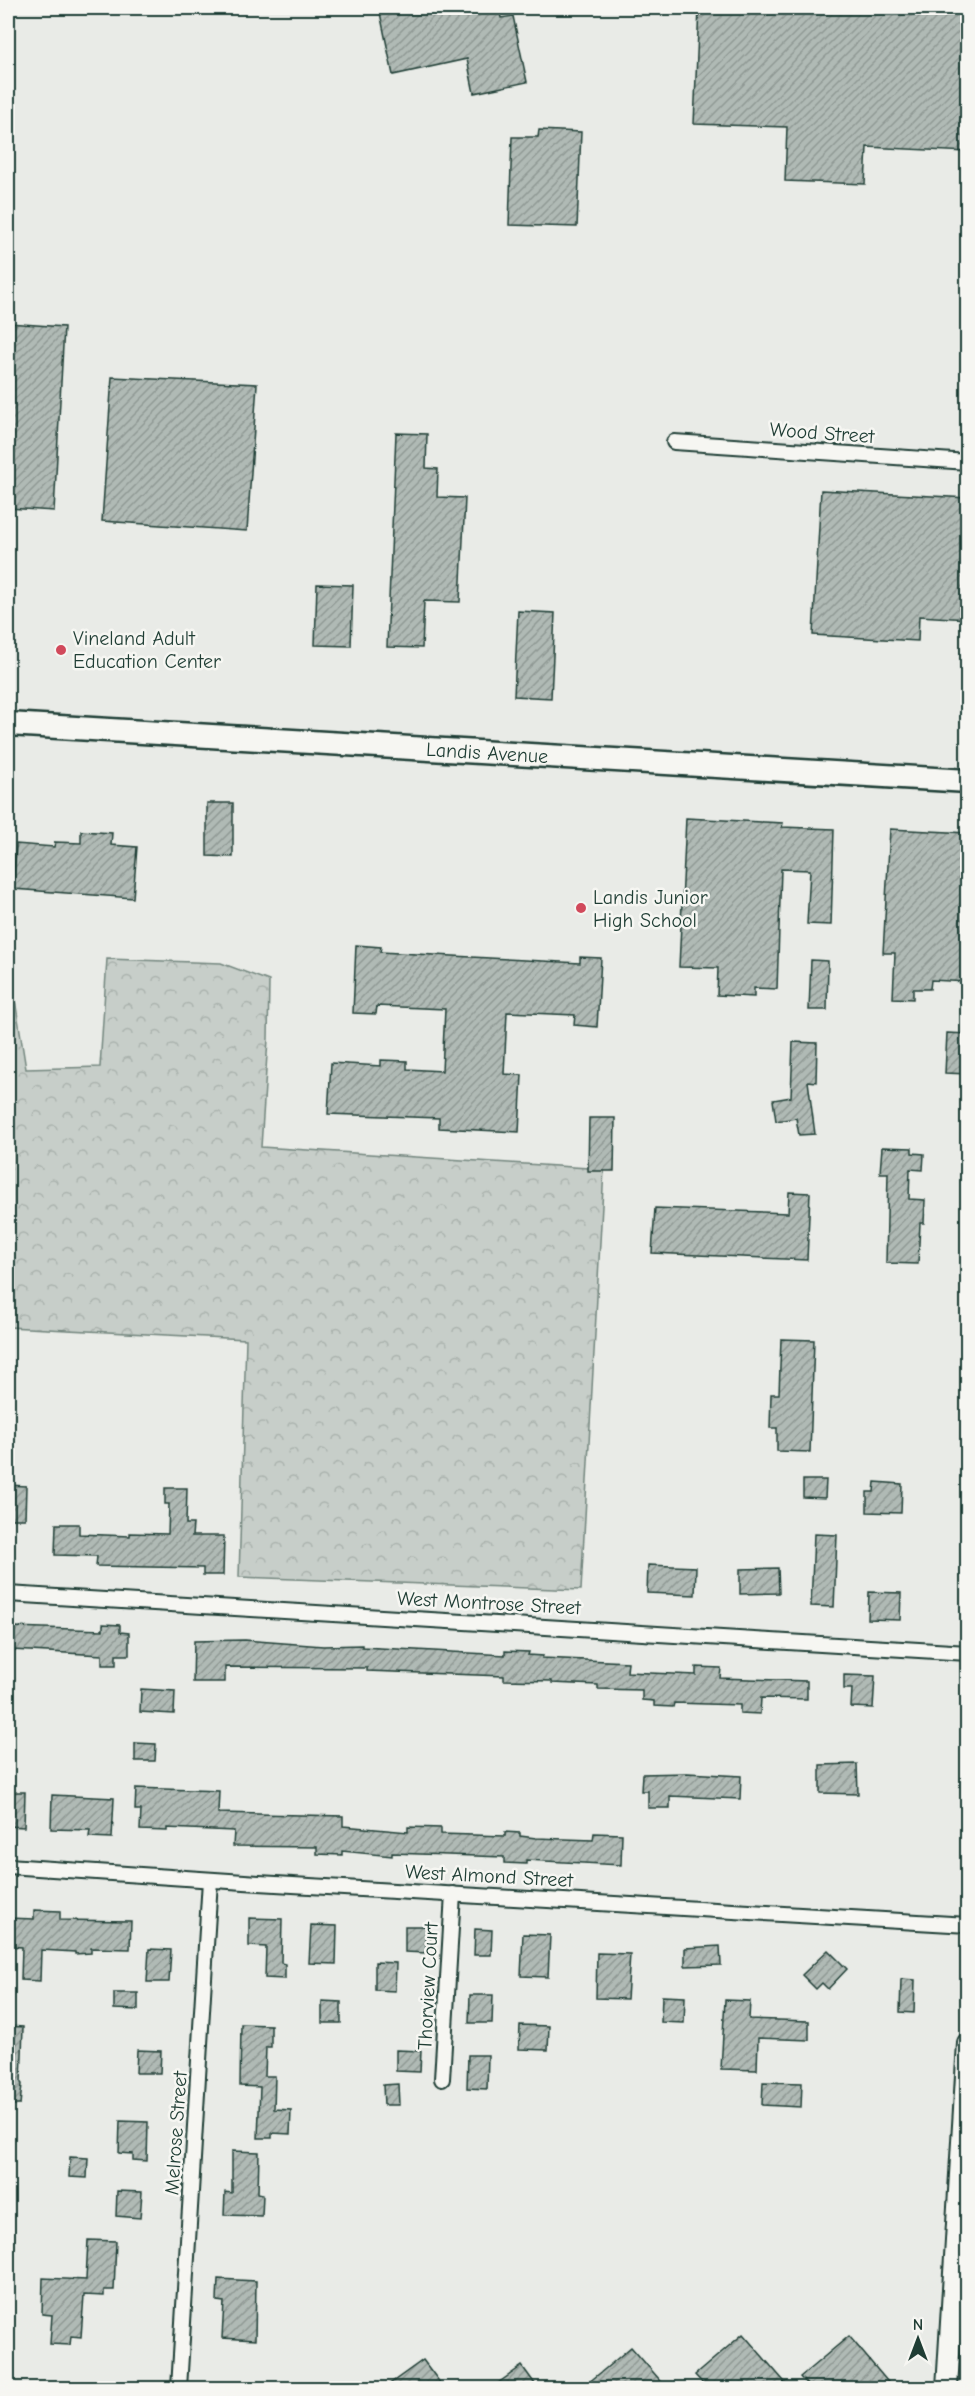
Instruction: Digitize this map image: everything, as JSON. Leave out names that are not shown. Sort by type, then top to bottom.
[{"type":"main road","name":"Landis Avenue","points":[[8,724],[968,781]]},
{"type":"street","name":"Wood Street","points":[[674,442],[968,462]]},
{"type":"street","name":"West Montrose Street","points":[[8,1594],[968,1653]]},
{"type":"street","name":"West Almond Street","points":[[8,1866],[968,1925]]},
{"type":"street","name":"Melrose Street","points":[[179,2388],[210,1880]]},
{"type":"street","name":"Thorview Court","points":[[442,2079],[453,1894]]},
{"type":"street","points":[[946,2388],[959,2311],[968,2043]]},
{"type":"green space","points":[[107,959],[221,963],[269,981],[261,1147],[604,1169],[581,1590],[239,1577],[246,1339],[8,1327],[8,968],[10,968],[26,1069],[100,1067]]},
{"type":"building","points":[[379,8],[499,8],[501,18],[513,16],[527,82],[474,93],[467,59],[393,75]]},
{"type":"building","points":[[699,8],[968,8],[968,152],[867,147],[865,184],[785,181],[787,127],[694,124]]},
{"type":"building","points":[[539,130],[581,132],[577,227],[509,225],[512,137],[538,137]]},
{"type":"building","points":[[8,323],[64,327],[54,511],[8,508]]},
{"type":"building","points":[[112,377],[257,384],[247,531],[102,521]]},
{"type":"building","points":[[396,433],[427,434],[426,468],[438,469],[437,497],[465,498],[460,602],[424,601],[422,648],[387,647]]},
{"type":"building","points":[[821,490],[968,498],[968,619],[919,616],[918,641],[813,635]]},
{"type":"building","points":[[317,584],[353,585],[351,646],[315,645]]},
{"type":"building","points":[[518,611],[555,613],[551,698],[514,696]]},
{"type":"building","points":[[207,803],[233,803],[233,857],[207,856]]},
{"type":"building","points":[[686,818],[783,823],[782,827],[834,829],[831,925],[807,924],[810,870],[781,869],[777,989],[754,988],[754,997],[717,995],[718,968],[679,967]]},
{"type":"building","points":[[890,829],[968,833],[968,982],[931,980],[930,989],[913,989],[913,999],[893,998],[895,953],[883,953]]},
{"type":"building","points":[[81,831],[112,833],[111,845],[137,847],[133,898],[13,889],[16,844],[54,847],[55,842],[81,843]]},
{"type":"building","points":[[356,945],[381,947],[380,952],[580,963],[580,957],[601,958],[597,1027],[574,1025],[575,1015],[507,1012],[504,1074],[522,1075],[519,1132],[439,1128],[439,1118],[328,1114],[331,1063],[381,1066],[381,1060],[407,1061],[407,1069],[442,1071],[445,1009],[377,1006],[376,1014],[353,1013]]},
{"type":"building","points":[[811,960],[828,961],[827,1010],[809,1010]]},
{"type":"building","points":[[947,1033],[968,1034],[968,1074],[945,1073]]},
{"type":"building","points":[[793,1042],[817,1043],[816,1082],[808,1081],[815,1134],[799,1135],[796,1118],[776,1121],[773,1100],[791,1097]]},
{"type":"building","points":[[589,1118],[615,1118],[614,1171],[588,1171]]},
{"type":"building","points":[[882,1147],[912,1148],[912,1153],[924,1154],[923,1170],[910,1169],[909,1199],[925,1200],[924,1223],[920,1223],[918,1264],[886,1263],[888,1173],[880,1173]]},
{"type":"building","points":[[789,1192],[810,1193],[807,1260],[652,1253],[655,1208],[788,1213]]},
{"type":"building","points":[[781,1339],[814,1340],[810,1452],[777,1451],[777,1428],[770,1428],[771,1394],[779,1394]]},
{"type":"building","points":[[803,1480],[826,1480],[825,1498],[803,1497]]},
{"type":"building","points":[[875,1482],[902,1484],[901,1513],[867,1512],[867,1492],[874,1492]]},
{"type":"building","points":[[8,1485],[26,1486],[25,1519],[8,1519]]},
{"type":"building","points":[[165,1488],[187,1488],[186,1524],[193,1524],[192,1536],[224,1536],[223,1575],[203,1575],[203,1568],[96,1566],[97,1556],[55,1555],[56,1524],[79,1524],[79,1534],[130,1536],[130,1533],[168,1534],[169,1504],[165,1504]]},
{"type":"building","points":[[814,1534],[837,1535],[834,1607],[811,1606]]},
{"type":"building","points":[[648,1565],[696,1567],[695,1595],[647,1593]]},
{"type":"building","points":[[778,1568],[779,1593],[740,1594],[740,1569]]},
{"type":"building","points":[[869,1592],[901,1593],[900,1620],[868,1619]]},
{"type":"building","points":[[103,1624],[120,1625],[120,1632],[129,1633],[129,1655],[116,1655],[116,1665],[102,1665],[102,1655],[12,1650],[13,1627],[103,1630]]},
{"type":"building","points":[[245,1640],[505,1655],[505,1651],[529,1652],[528,1655],[543,1656],[542,1658],[628,1662],[627,1672],[696,1675],[696,1667],[721,1668],[720,1678],[807,1681],[807,1699],[761,1698],[760,1714],[740,1713],[740,1705],[674,1703],[673,1707],[654,1706],[654,1701],[642,1700],[642,1690],[598,1689],[598,1685],[552,1683],[552,1681],[504,1680],[504,1676],[367,1671],[367,1668],[225,1667],[225,1682],[193,1682],[194,1641]]},
{"type":"building","points":[[844,1675],[875,1676],[873,1708],[851,1707],[852,1689],[844,1689]]},
{"type":"building","points":[[141,1689],[175,1691],[174,1714],[140,1712]]},
{"type":"building","points":[[135,1743],[156,1744],[155,1761],[135,1761]]},
{"type":"building","points":[[857,1764],[858,1794],[820,1793],[820,1765]]},
{"type":"building","points":[[687,1773],[741,1776],[740,1799],[670,1796],[670,1808],[648,1808],[648,1791],[641,1791],[642,1774]]},
{"type":"building","points":[[136,1788],[219,1791],[218,1813],[343,1816],[343,1826],[408,1832],[408,1827],[441,1828],[441,1834],[505,1836],[505,1832],[520,1833],[520,1836],[536,1838],[593,1840],[594,1833],[622,1834],[621,1865],[526,1860],[526,1864],[504,1863],[504,1857],[392,1853],[392,1856],[342,1851],[342,1855],[317,1854],[317,1847],[233,1846],[234,1831],[167,1828],[167,1831],[140,1830],[141,1810],[135,1810]]},
{"type":"building","points":[[8,1792],[25,1792],[24,1827],[8,1826]]},
{"type":"building","points":[[52,1795],[114,1798],[112,1838],[89,1837],[90,1830],[51,1829]]},
{"type":"building","points":[[34,1910],[60,1911],[60,1920],[131,1921],[130,1949],[91,1948],[91,1953],[75,1954],[75,1952],[41,1950],[40,1981],[21,1980],[22,1947],[8,1946],[8,1918],[34,1919]]},
{"type":"building","points":[[249,1918],[282,1919],[281,1963],[285,1964],[285,1979],[265,1978],[266,1947],[249,1946]]},
{"type":"building","points":[[311,1925],[337,1926],[336,1964],[309,1963]]},
{"type":"building","points":[[405,1926],[431,1926],[431,1940],[426,1940],[426,1953],[405,1952]]},
{"type":"building","points":[[475,1929],[492,1930],[491,1955],[474,1955]]},
{"type":"building","points":[[523,1934],[550,1935],[548,1977],[521,1976]]},
{"type":"building","points":[[720,1946],[721,1965],[685,1966],[685,1948]]},
{"type":"building","points":[[149,1949],[171,1950],[169,1982],[147,1982]]},
{"type":"building","points":[[828,1950],[847,1969],[828,1989],[822,1983],[816,1989],[802,1975]]},
{"type":"building","points":[[597,1953],[630,1954],[627,1999],[596,1998]]},
{"type":"building","points":[[375,1962],[396,1963],[395,1991],[375,1990]]},
{"type":"building","points":[[901,1979],[915,1980],[914,2013],[900,2012]]},
{"type":"building","points":[[114,1993],[138,1993],[138,2010],[114,2009]]},
{"type":"building","points":[[470,1995],[493,1995],[492,2023],[469,2023]]},
{"type":"building","points":[[662,1996],[685,1997],[684,2023],[661,2022]]},
{"type":"building","points":[[725,2000],[750,2001],[749,2019],[809,2021],[809,2040],[758,2038],[757,2070],[721,2069]]},
{"type":"building","points":[[322,2001],[341,2002],[341,2023],[322,2023]]},
{"type":"building","points":[[241,2024],[271,2025],[271,2047],[266,2047],[265,2076],[275,2076],[274,2109],[291,2110],[290,2134],[272,2133],[272,2138],[258,2138],[260,2087],[240,2086]]},
{"type":"building","points":[[520,2025],[549,2026],[548,2050],[519,2049]]},
{"type":"building","points":[[8,2026],[23,2027],[20,2105],[8,2105]]},
{"type":"building","points":[[137,2050],[161,2051],[160,2073],[136,2073]]},
{"type":"building","points":[[396,2050],[421,2051],[420,2072],[396,2071]]},
{"type":"building","points":[[468,2055],[488,2055],[487,2089],[467,2088]]},
{"type":"building","points":[[763,2082],[802,2083],[801,2107],[762,2105]]},
{"type":"building","points":[[398,2084],[399,2105],[384,2105],[383,2085]]},
{"type":"building","points":[[120,2121],[148,2122],[147,2161],[133,2160],[133,2154],[119,2153]]},
{"type":"building","points":[[232,2151],[259,2152],[258,2193],[263,2194],[262,2216],[224,2215],[225,2192],[232,2193]]},
{"type":"building","points":[[70,2157],[88,2158],[87,2178],[69,2177]]},
{"type":"building","points":[[117,2191],[142,2192],[140,2218],[116,2216]]},
{"type":"building","points":[[88,2240],[116,2241],[114,2290],[104,2290],[104,2296],[84,2295],[81,2337],[71,2336],[70,2345],[50,2344],[52,2315],[42,2314],[43,2278],[86,2280]]},
{"type":"building","points":[[218,2279],[256,2281],[255,2340],[222,2338],[224,2302],[217,2301]]},
{"type":"building","points":[[743,2334],[790,2388],[707,2388],[695,2375]]},
{"type":"building","points":[[849,2336],[893,2388],[810,2388],[800,2377]]},
{"type":"building","points":[[631,2347],[667,2388],[582,2388],[605,2369]]},
{"type":"building","points":[[423,2360],[444,2388],[384,2388]]},
{"type":"building","points":[[522,2366],[538,2388],[491,2388]]},
{"type":"place","name":"Vineland Adult Education Center","points":[[61,650]]},
{"type":"place","name":"Landis Junior High School","points":[[581,908]]}]
